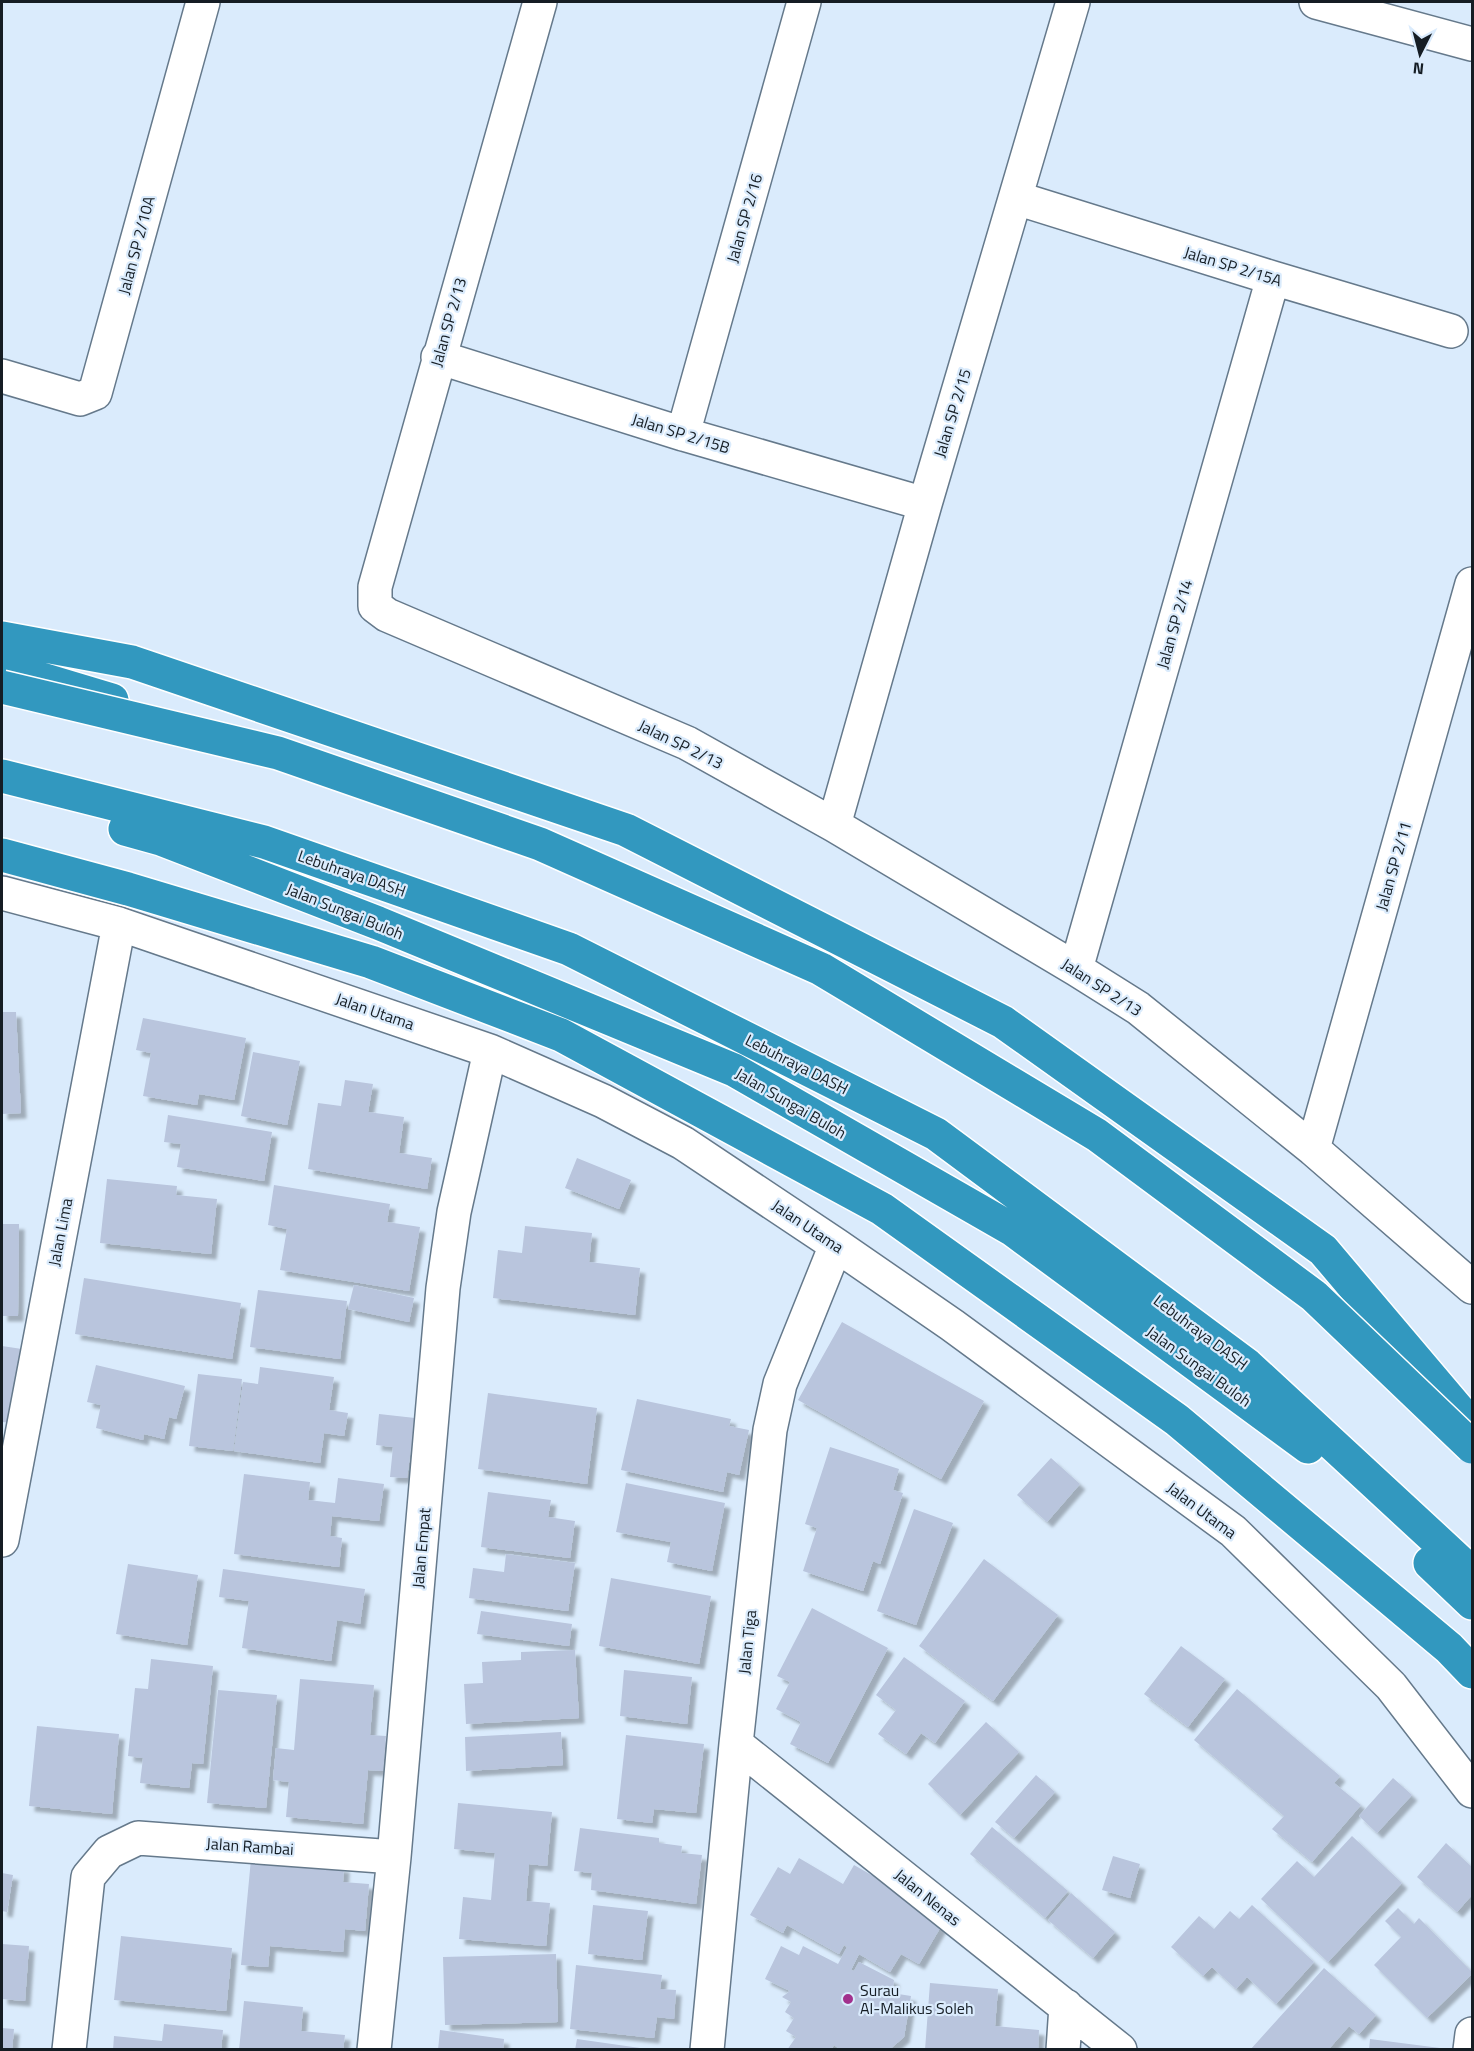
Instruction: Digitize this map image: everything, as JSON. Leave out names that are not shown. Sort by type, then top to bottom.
[{"type":"highway","points":[[2,638],[132,662],[626,830],[1002,1022],[1323,1250],[1473,1426]]},
{"type":"highway","points":[[2,667],[392,789],[620,873],[993,1073],[1131,1164],[1330,1307],[1473,1440]]},
{"type":"highway","points":[[2,687],[289,757],[540,844],[821,969],[1097,1135],[1314,1296],[1473,1447]]},
{"type":"highway","name":"Lebuhraya DASH","points":[[2,776],[264,842],[569,949],[936,1134],[1247,1365],[1473,1573]]},
{"type":"highway","name":"Jalan Sungai Buloh","points":[[2,794],[161,839],[378,923],[734,1070],[1013,1230],[1306,1445],[1473,1603]]},
{"type":"highway","points":[[2,855],[128,889],[371,962],[561,1035],[882,1209],[1177,1420],[1449,1648],[1473,1672]]},
{"type":"street","name":"Jalan SP 2/10A","points":[[2,376],[80,399],[95,393],[202,2]]},
{"type":"street","name":"Jalan SP 2/13","points":[[540,2],[438,357],[375,587],[375,606],[387,615],[687,743],[834,825],[1076,969],[1138,1008],[1313,1149],[1473,1287]]},
{"type":"street","name":"Jalan SP 2/16","points":[[683,434],[804,2]]},
{"type":"street","name":"Jalan SP 2/15","points":[[834,825],[925,504],[1073,2]]},
{"type":"street","points":[[1316,2],[1357,7],[1473,44]]},
{"type":"street","name":"Jalan SP 2/15A","points":[[1016,198],[1451,331]]},
{"type":"street","name":"Jalan SP 2/14","points":[[1076,969],[1273,278]]},
{"type":"street","name":"Jalan SP 2/15B","points":[[438,357],[683,434],[925,504]]},
{"type":"street","name":"Jalan SP 2/11","points":[[1313,1149],[1467,625],[1473,584]]},
{"type":"street","name":"Jalan Utama","points":[[2,893],[119,924],[490,1051],[603,1101],[683,1143],[952,1325],[1233,1531],[1391,1686],[1473,1791]]},
{"type":"street","name":"Jalan Lima","points":[[2,1540],[119,924]]},
{"type":"street","name":"Jalan Empat","points":[[374,2049],[394,1857],[443,1288],[454,1212],[490,1051]]},
{"type":"street","name":"Jalan Tiga","points":[[707,2049],[736,1744],[770,1430],[780,1384],[836,1245]]},
{"type":"street","name":"Jalan Nenas","points":[[736,1744],[1120,2049]]},
{"type":"street","name":"Jalan Rambai","points":[[69,2049],[88,1877],[109,1852],[138,1838],[394,1857]]},
{"type":"street","points":[[1063,2049],[1066,2006]]},
{"type":"street","points":[[1470,2049],[1473,2034]]},
{"type":"building","points":[[2,1012],[16,1012],[21,1113],[2,1114]]},
{"type":"building","points":[[143,1018],[246,1038],[234,1100],[199,1094],[197,1105],[143,1096],[151,1053],[136,1050]]},
{"type":"building","points":[[253,1052],[300,1061],[287,1125],[241,1116]]},
{"type":"building","points":[[345,1080],[373,1084],[368,1112],[404,1117],[399,1153],[432,1158],[427,1189],[308,1169],[318,1103],[341,1106]]},
{"type":"building","points":[[168,1115],[272,1132],[264,1181],[177,1167],[181,1144],[164,1142]]},
{"type":"building","points":[[577,1158],[631,1180],[619,1209],[565,1188]]},
{"type":"building","points":[[107,1179],[177,1186],[176,1195],[217,1199],[211,1254],[100,1243]]},
{"type":"building","points":[[274,1185],[390,1204],[387,1222],[420,1227],[409,1291],[280,1270],[287,1229],[268,1225]]},
{"type":"building","points":[[2,1224],[19,1224],[18,1316],[2,1316]]},
{"type":"building","points":[[525,1226],[592,1233],[589,1262],[640,1268],[635,1315],[493,1298],[498,1250],[522,1253]]},
{"type":"building","points":[[84,1278],[241,1303],[232,1359],[75,1334]]},
{"type":"building","points":[[354,1285],[414,1298],[409,1322],[348,1309]]},
{"type":"building","points":[[258,1290],[347,1301],[340,1359],[250,1347]]},
{"type":"building","points":[[842,1322],[984,1401],[941,1479],[798,1400]]},
{"type":"building","points":[[2,1346],[22,1349],[12,1423],[2,1422]]},
{"type":"building","points":[[96,1365],[185,1386],[176,1419],[169,1417],[164,1439],[144,1434],[143,1440],[96,1428],[101,1405],[87,1402]]},
{"type":"building","points":[[260,1367],[334,1377],[329,1410],[348,1413],[344,1436],[324,1433],[320,1463],[234,1451],[243,1382],[258,1384]]},
{"type":"building","points":[[198,1374],[242,1379],[233,1451],[189,1446]]},
{"type":"building","points":[[488,1393],[597,1408],[587,1484],[478,1469]]},
{"type":"building","points":[[637,1399],[731,1419],[729,1426],[749,1430],[739,1475],[727,1472],[723,1492],[621,1470]]},
{"type":"building","points":[[379,1414],[415,1418],[407,1478],[390,1477],[393,1447],[376,1445]]},
{"type":"building","points":[[830,1447],[899,1469],[893,1490],[903,1493],[880,1564],[873,1561],[863,1591],[803,1571],[817,1528],[805,1524]]},
{"type":"building","points":[[1051,1458],[1080,1484],[1047,1522],[1017,1495]]},
{"type":"building","points":[[244,1474],[310,1482],[308,1500],[335,1503],[338,1478],[384,1484],[379,1521],[332,1516],[330,1536],[342,1538],[339,1567],[234,1554]]},
{"type":"building","points":[[626,1483],[725,1503],[712,1571],[667,1562],[671,1542],[616,1532]]},
{"type":"building","points":[[488,1492],[551,1500],[548,1517],[575,1521],[570,1558],[481,1547]]},
{"type":"building","points":[[914,1509],[953,1523],[916,1625],[877,1611]]},
{"type":"building","points":[[506,1554],[575,1563],[568,1611],[469,1598],[473,1568],[504,1572]]},
{"type":"building","points":[[984,1559],[1058,1615],[993,1701],[919,1646]]},
{"type":"building","points":[[128,1564],[198,1575],[187,1645],[116,1634]]},
{"type":"building","points":[[223,1569],[365,1589],[360,1624],[337,1620],[331,1661],[242,1648],[249,1601],[219,1597]]},
{"type":"building","points":[[611,1578],[711,1596],[699,1664],[599,1646]]},
{"type":"building","points":[[812,1608],[888,1648],[828,1763],[790,1744],[801,1722],[776,1709],[790,1682],[777,1676]]},
{"type":"building","points":[[481,1611],[572,1624],[569,1646],[477,1634]]},
{"type":"building","points":[[1181,1646],[1225,1679],[1188,1727],[1144,1694]]},
{"type":"building","points":[[575,1650],[579,1718],[466,1724],[464,1684],[483,1683],[482,1662],[521,1660],[521,1652]]},
{"type":"building","points":[[904,1657],[965,1701],[935,1743],[921,1733],[906,1754],[878,1734],[896,1710],[876,1695]]},
{"type":"building","points":[[151,1659],[213,1666],[203,1764],[192,1763],[189,1788],[140,1783],[143,1758],[128,1756],[135,1688],[148,1689]]},
{"type":"building","points":[[624,1670],[692,1677],[687,1724],[620,1716]]},
{"type":"building","points":[[300,1679],[374,1685],[370,1735],[386,1736],[383,1771],[368,1770],[363,1824],[286,1817],[289,1782],[273,1780],[276,1748],[294,1750]]},
{"type":"building","points":[[1237,1689],[1340,1776],[1334,1783],[1361,1805],[1312,1862],[1272,1829],[1284,1816],[1194,1740]]},
{"type":"building","points":[[218,1690],[277,1695],[266,1808],[207,1803]]},
{"type":"building","points":[[986,1722],[1019,1752],[960,1815],[928,1784]]},
{"type":"building","points":[[37,1726],[119,1734],[112,1814],[29,1806]]},
{"type":"building","points":[[561,1732],[563,1765],[466,1771],[465,1737]]},
{"type":"building","points":[[626,1735],[704,1744],[696,1813],[654,1809],[652,1823],[617,1819]]},
{"type":"building","points":[[1036,1775],[1055,1792],[1014,1838],[995,1822]]},
{"type":"building","points":[[1393,1778],[1412,1795],[1377,1833],[1359,1816]]},
{"type":"building","points":[[458,1803],[552,1812],[547,1866],[529,1864],[526,1901],[550,1903],[546,1946],[459,1939],[463,1897],[491,1900],[495,1853],[454,1849]]},
{"type":"building","points":[[992,1827],[1068,1891],[1045,1918],[970,1854]]},
{"type":"building","points":[[580,1828],[659,1838],[659,1843],[682,1846],[681,1853],[702,1855],[696,1904],[591,1890],[592,1873],[574,1871]]},
{"type":"building","points":[[1352,1836],[1402,1883],[1328,1962],[1261,1899],[1297,1861],[1314,1877]]},
{"type":"building","points":[[1446,1843],[1472,1867],[1472,1895],[1457,1912],[1417,1877]]},
{"type":"building","points":[[1113,1856],[1140,1864],[1130,1898],[1102,1890]]},
{"type":"building","points":[[799,1858],[843,1884],[854,1865],[946,1918],[919,1964],[901,1954],[890,1972],[859,1954],[851,1970],[854,1971],[859,1962],[894,1980],[892,1993],[911,1996],[904,2037],[889,2050],[841,2050],[834,2045],[831,2050],[817,2050],[812,2047],[810,2050],[787,2050],[796,2037],[786,2031],[794,2018],[785,2012],[791,2002],[782,1997],[790,1991],[765,1979],[781,1946],[799,1955],[803,1946],[838,1964],[847,1947],[844,1945],[839,1954],[787,1925],[783,1933],[750,1915],[778,1867],[790,1874]]},
{"type":"building","points":[[251,1859],[344,1867],[343,1882],[369,1884],[365,1931],[345,1929],[343,1952],[270,1946],[268,1967],[241,1965]]},
{"type":"building","points":[[2,1873],[13,1875],[7,1912],[2,1911]]},
{"type":"building","points":[[1071,1893],[1115,1932],[1093,1958],[1048,1920]]},
{"type":"building","points":[[593,1905],[648,1911],[642,1960],[588,1954]]},
{"type":"building","points":[[1252,1905],[1314,1962],[1276,2004],[1247,1977],[1236,1989],[1212,1967],[1203,1976],[1171,1947],[1199,1916],[1214,1929],[1230,1911],[1239,1919]]},
{"type":"building","points":[[1398,1908],[1414,1924],[1419,1918],[1472,1972],[1427,2018],[1374,1965],[1401,1937],[1385,1921]]},
{"type":"building","points":[[121,1936],[232,1948],[226,2011],[114,2000]]},
{"type":"building","points":[[2,1944],[29,1946],[25,2001],[2,1999]]},
{"type":"building","points":[[556,1954],[558,2022],[445,2025],[443,1957]]},
{"type":"building","points":[[576,1965],[662,1975],[660,1989],[676,1990],[674,2019],[657,2017],[654,2038],[570,2029]]},
{"type":"building","points":[[1324,1968],[1376,2015],[1359,2034],[1349,2026],[1328,2050],[1250,2050]]},
{"type":"building","points":[[930,1983],[998,1989],[995,2026],[1039,2030],[1038,2050],[925,2050]]},
{"type":"building","points":[[244,2001],[303,2007],[301,2031],[345,2035],[343,2050],[239,2050]]},
{"type":"building","points":[[164,2024],[223,2030],[221,2050],[113,2050],[114,2036],[162,2041]]},
{"type":"building","points":[[2,2028],[14,2029],[12,2050],[2,2050]]},
{"type":"building","points":[[440,2030],[504,2039],[503,2050],[438,2050]]},
{"type":"building","points":[[577,2039],[640,2048],[640,2050],[575,2050]]},
{"type":"building","points":[[1370,2039],[1440,2048],[1440,2050],[1369,2050]]},
{"type":"place","name":"Surau Al-Malikus Soleh","points":[[848,1999]]}]
